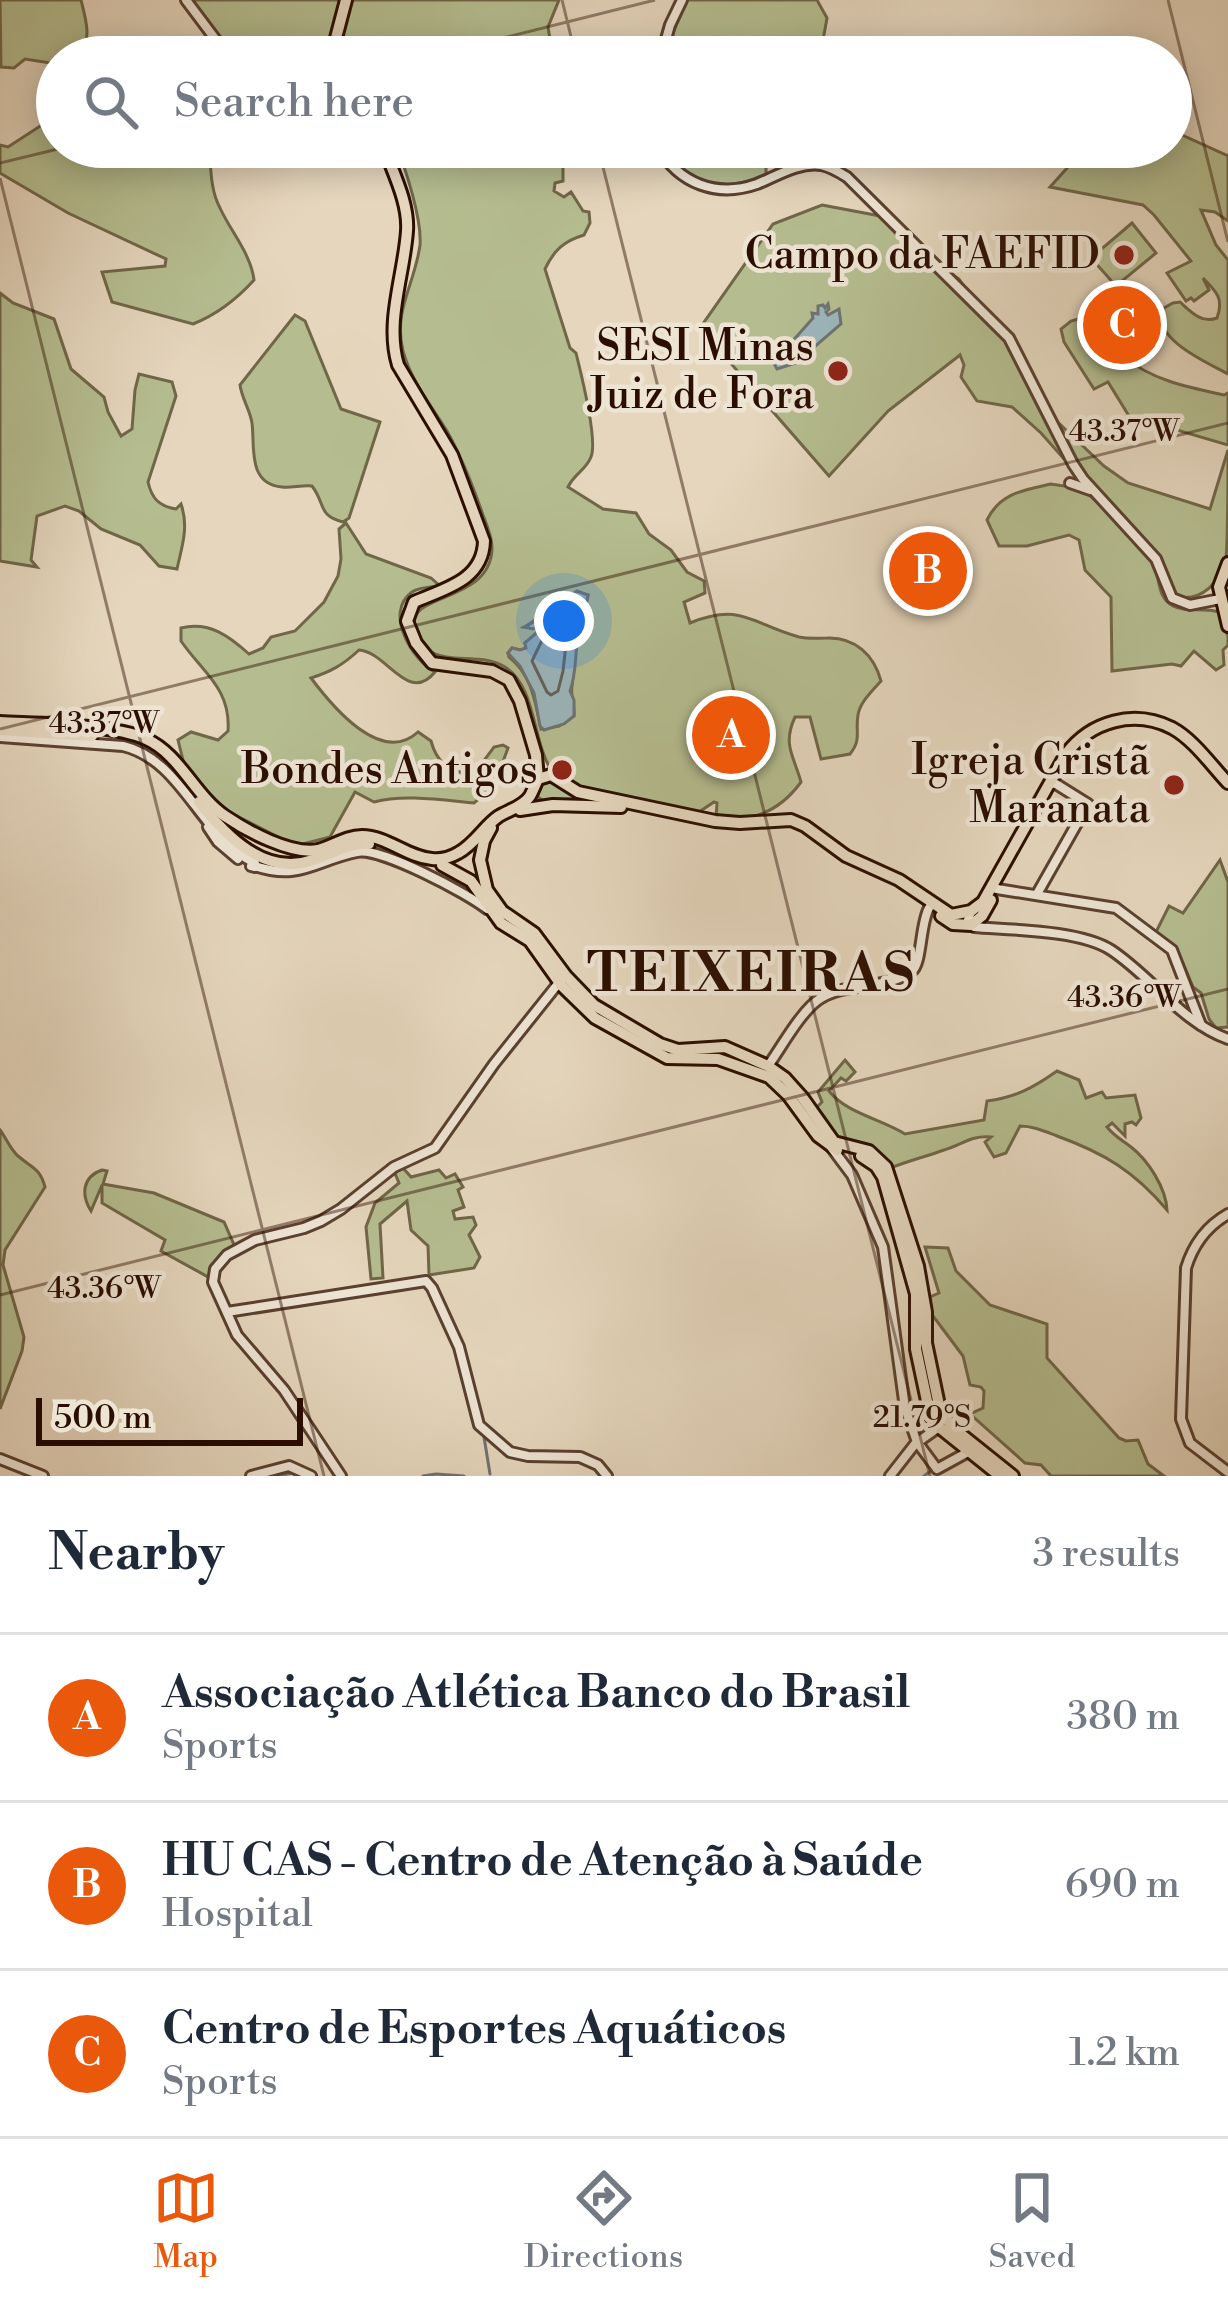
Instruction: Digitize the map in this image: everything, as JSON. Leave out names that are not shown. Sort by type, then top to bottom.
[{"type":"main road","points":[[337,36],[346,0]]},
{"type":"main road","points":[[392,168],[408,227],[394,351],[452,455],[484,541],[483,555],[460,583],[414,602],[406,621],[432,663],[492,670],[514,686],[536,755],[536,800],[550,805]]},
{"type":"main road","points":[[394,168],[412,227],[398,347],[464,471],[488,542],[487,557],[463,587],[420,604],[411,621],[419,642],[435,658],[491,665],[514,677],[526,697],[538,746],[563,794],[550,805]]},
{"type":"main road","points":[[1225,606],[1221,577],[1228,563]]},
{"type":"main road","points":[[1225,606],[1228,574]]},
{"type":"main road","points":[[535,784],[556,778],[588,800],[723,828],[788,825],[845,862],[908,891],[931,912],[953,924],[971,925],[1002,890],[1072,746],[1089,730],[1138,719],[1171,728],[1228,783]]},
{"type":"main road","points":[[931,912],[933,907],[954,916],[983,902],[1071,756],[1090,737],[1113,727],[1142,725],[1173,736],[1228,793]]},
{"type":"main road","points":[[0,730],[121,731],[145,738],[165,751],[205,800],[228,818],[300,850],[322,849],[357,836],[380,839],[428,859],[446,857],[462,851],[490,823],[523,803],[535,784]]},
{"type":"main road","points":[[0,730],[141,743],[172,766],[208,818],[254,863],[294,864],[361,843],[424,864],[442,865],[466,876],[485,906],[504,926],[530,941],[595,1018],[667,1058],[746,1058],[763,1069],[818,1136],[836,1149],[868,1151],[890,1173],[918,1266],[928,1360],[943,1424],[968,1452],[1000,1476]]},
{"type":"main road","points":[[442,865],[467,854],[491,828],[524,808],[588,800],[729,823],[791,820],[846,856],[899,880],[944,911],[965,912]]},
{"type":"main road","points":[[208,818],[228,818]]},
{"type":"main road","points":[[491,828],[480,860],[488,890],[502,911],[534,934],[553,967]]},
{"type":"main road","points":[[294,864],[302,860],[300,850]]},
{"type":"main road","points":[[457,890],[466,876]]},
{"type":"main road","points":[[485,906],[494,904],[516,921]]},
{"type":"main road","points":[[726,1056],[763,1069]]},
{"type":"main road","points":[[943,1424],[1013,1476]]},
{"type":"street","points":[[183,0],[206,36]]},
{"type":"street","points":[[183,0],[212,36]]},
{"type":"street","points":[[667,36],[682,0]]},
{"type":"street","points":[[675,168],[698,185],[717,190],[742,188],[812,168],[839,172],[875,202],[1009,338],[1080,475],[1111,511]]},
{"type":"street","points":[[1054,424],[1072,465],[1090,490],[1156,559],[1172,598],[1225,606]]},
{"type":"street","points":[[1070,483],[1090,490]]},
{"type":"street","points":[[1037,894],[1088,804],[1053,784]]},
{"type":"street","points":[[208,818],[220,840],[254,863],[282,873],[367,851],[485,906]]},
{"type":"street","points":[[1002,890],[1112,907],[1166,943],[1176,956],[1203,1028]]},
{"type":"street","points":[[987,908],[991,923],[999,929]]},
{"type":"street","points":[[763,1069],[821,998],[897,978],[915,968],[931,912]]},
{"type":"street","points":[[965,912],[971,925],[1081,937],[1109,949],[1203,1028],[1228,1040]]},
{"type":"street","points":[[341,1476],[292,1400],[248,1350],[213,1280],[218,1264],[255,1240],[321,1221],[394,1167],[438,1144],[562,979]]},
{"type":"street","points":[[1203,1028],[1228,1030]]},
{"type":"street","points":[[836,1149],[883,1247],[905,1408],[916,1442],[937,1469],[968,1452]]},
{"type":"street","points":[[1228,1215],[1204,1240],[1190,1271],[1186,1420],[1193,1442],[1228,1469]]},
{"type":"street","points":[[227,1312],[426,1281],[459,1347],[478,1425],[510,1452],[580,1457],[598,1465],[607,1476]]},
{"type":"street","points":[[890,1476],[916,1442],[943,1424]]},
{"type":"street","points":[[0,1459],[44,1476]]},
{"type":"street","points":[[251,1476],[289,1466],[311,1476]]},
{"type":"green space","points":[[0,0],[81,0],[87,36],[36,36],[36,61],[25,59],[14,68],[1,67]]},
{"type":"green space","points":[[188,0],[559,0],[548,27],[550,36],[216,36]]},
{"type":"green space","points":[[687,0],[817,0],[827,18],[824,36],[672,36]]},
{"type":"green space","points":[[36,129],[36,168],[211,168],[220,208],[254,280],[226,306],[193,324],[112,302],[102,272],[165,266],[166,259],[68,213],[0,173],[0,145],[8,147]]},
{"type":"green space","points":[[1192,140],[1228,156],[1228,221],[1201,210],[1228,260],[1228,374],[1183,348],[1165,330],[1162,309],[1173,303],[1212,319],[1217,318],[1219,301],[1203,278],[1209,290],[1186,301],[1167,273],[1191,261],[1154,215],[1143,205],[1050,187],[1067,168],[1192,168]]},
{"type":"green space","points":[[404,168],[563,168],[563,181],[555,183],[554,191],[564,197],[571,192],[583,211],[589,212],[590,223],[584,235],[556,251],[545,269],[570,348],[576,353],[592,436],[589,461],[568,487],[603,509],[636,513],[649,534],[671,550],[687,572],[704,581],[705,593],[684,602],[690,623],[722,614],[746,617],[799,637],[846,641],[874,663],[881,681],[859,710],[857,740],[850,754],[821,759],[810,717],[795,717],[789,743],[801,782],[774,807],[729,819],[716,818],[714,802],[696,814],[589,796],[585,804],[548,803],[534,788],[553,773],[529,701],[515,676],[492,662],[440,656],[421,641],[416,615],[478,580],[488,567],[492,546],[462,462],[403,351],[401,323],[420,245]],"holes":[[[574,593],[588,595],[578,635],[574,716],[559,726],[541,729],[528,680],[508,653],[512,648],[527,648],[525,643],[542,628],[525,627]]]},
{"type":"green space","points":[[681,168],[766,168],[766,174],[721,185]]},
{"type":"green space","name":"SESI Minas Juiz de Fora","points":[[822,205],[880,216],[901,239],[959,279],[1000,331],[1045,410],[1128,483],[1210,509],[1228,450],[1226,559],[1209,588],[1195,596],[1178,597],[1168,585],[1159,555],[1082,472],[1012,407],[977,401],[961,377],[960,355],[888,411],[829,476],[700,328],[773,224]]},
{"type":"green space","name":"Campo da FAEFID","points":[[1132,223],[1156,253],[1116,286],[1091,258]]},
{"type":"green space","points":[[0,293],[54,319],[71,369],[104,397],[121,436],[132,429],[139,374],[172,382],[176,396],[148,482],[161,504],[176,509],[181,504],[185,529],[177,569],[159,566],[140,545],[101,529],[65,506],[37,516],[31,560],[37,567],[0,561]]},
{"type":"green space","points":[[295,315],[305,321],[341,409],[380,422],[349,518],[343,522],[325,512],[312,486],[271,484],[255,463],[252,423],[240,385]]},
{"type":"green space","points":[[1086,317],[1147,372],[1185,386],[1228,393],[1228,445],[1129,416],[1108,382],[1094,389],[1064,342],[1061,329]]},
{"type":"green space","points":[[1051,484],[1080,489],[1107,512],[1153,564],[1161,592],[1173,606],[1219,612],[1228,636],[1224,665],[1216,670],[1194,651],[1181,666],[1112,671],[1111,597],[1085,570],[1079,540],[1069,535],[1027,546],[999,546],[987,520],[1006,498]]},
{"type":"green space","points":[[346,523],[366,554],[431,578],[440,586],[412,592],[400,612],[410,647],[435,672],[416,683],[359,650],[311,678],[344,716],[373,737],[404,741],[418,732],[431,741],[446,766],[458,772],[474,774],[494,747],[508,748],[494,786],[474,803],[410,798],[374,802],[355,792],[330,837],[290,843],[225,810],[185,768],[178,740],[191,732],[218,740],[228,731],[228,716],[214,682],[181,641],[181,628],[218,632],[249,654],[263,648],[271,637],[295,631],[324,602],[338,576],[339,529]]},
{"type":"green space","points":[[1220,860],[1228,882],[1228,1027],[1216,1028],[1176,947],[1156,932],[1169,906],[1183,913]]},
{"type":"green space","points":[[845,1060],[855,1072],[829,1091],[854,1110],[905,1134],[984,1120],[987,1101],[1024,1091],[1057,1071],[1079,1080],[1086,1098],[1102,1092],[1106,1098],[1135,1095],[1141,1118],[1136,1125],[1125,1124],[1125,1136],[1112,1123],[1107,1127],[1150,1167],[1167,1210],[1142,1184],[1104,1157],[1029,1127],[1020,1126],[1006,1153],[994,1157],[985,1142],[991,1137],[984,1137],[888,1169],[831,1138],[815,1109],[822,1102],[818,1092]]},
{"type":"green space","points":[[0,1130],[15,1153],[38,1172],[45,1187],[5,1250],[3,1265],[24,1337],[0,1409]]},
{"type":"green space","points":[[403,1168],[411,1177],[439,1170],[446,1178],[455,1174],[463,1187],[458,1190],[464,1207],[453,1211],[455,1219],[473,1217],[476,1225],[469,1235],[480,1257],[474,1268],[429,1275],[428,1246],[411,1230],[407,1201],[380,1224],[383,1278],[371,1279],[366,1227],[375,1203],[399,1183],[394,1171]]},
{"type":"green space","points":[[102,1170],[107,1171],[103,1184],[154,1193],[224,1222],[235,1247],[217,1260],[210,1278],[161,1251],[165,1240],[102,1203],[102,1185],[91,1211],[85,1187]]},
{"type":"green space","points":[[925,1247],[948,1248],[956,1271],[990,1305],[1047,1324],[1047,1358],[1119,1438],[1138,1440],[1148,1464],[1164,1476],[1051,1476],[1041,1465],[1025,1463],[970,1414],[983,1408],[984,1391],[970,1385],[963,1356],[930,1312],[930,1297],[939,1293]]},
{"type":"water","points":[[828,304],[828,315],[839,309],[841,324],[796,363],[777,369],[773,362],[777,352],[790,344],[813,318],[812,313],[818,314],[818,306]]},
{"type":"water","points":[[577,591],[588,595],[570,691],[574,716],[544,730],[534,693],[508,653],[512,648],[526,648],[525,643],[542,628],[524,627]]},
{"type":"waterway","points":[[484,1437],[490,1474]]},
{"type":"waterway","points":[[924,1476],[932,1470]]},
{"type":"waterway","points":[[278,1476],[293,1473]]},
{"type":"waterway","points":[[423,1476],[464,1476]]},
{"type":"place","name":"Campo da FAEFID","points":[[1124,255]]},
{"type":"place","name":"Centro de Esportes Aquáticos","points":[[1122,325]]},
{"type":"place","name":"SESI Minas Juiz de Fora","points":[[838,371]]},
{"type":"place","name":"HU CAS - Centro de Atenção à Saúde","points":[[928,571]]},
{"type":"place","name":"Associação Atlética Banco do Brasil","points":[[731,735]]},
{"type":"place","name":"Bondes Antigos","points":[[562,770]]},
{"type":"place","name":"Igreja Cristã Maranata","points":[[1174,785]]},
{"type":"district","name":"TEIXEIRAS","points":[[752,975]]}]
